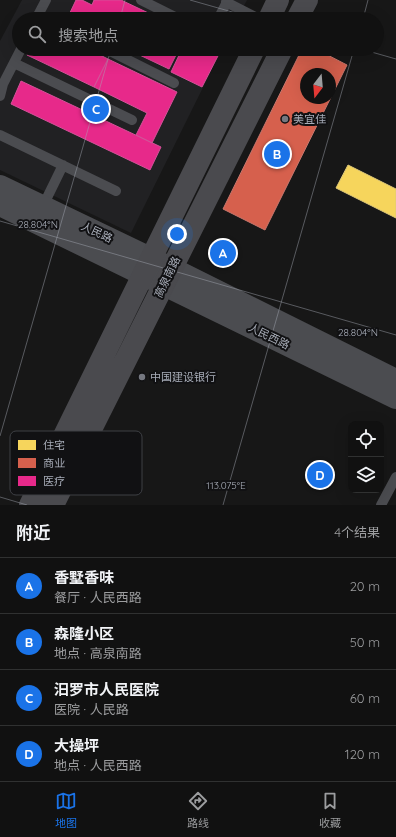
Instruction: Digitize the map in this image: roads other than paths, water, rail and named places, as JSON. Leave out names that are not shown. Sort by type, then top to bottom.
[{"type":"main road","points":[[272,12],[278,0]]},
{"type":"main road","points":[[300,12],[306,0]]},
{"type":"main road","name":"高泉南路","points":[[66,431],[251,56]]},
{"type":"main road","name":"高泉南路","points":[[90,431],[278,56]]},
{"type":"main road","name":"高泉南路","points":[[30,505],[35,495]]},
{"type":"main road","name":"高泉南路","points":[[53,505],[58,495]]},
{"type":"street","name":"人民路","points":[[0,186],[43,206],[167,276]]},
{"type":"street","name":"人民路","points":[[0,205],[147,266]]},
{"type":"street","name":"人民西路","points":[[167,276],[396,380]]},
{"type":"street","name":"人民西路","points":[[167,276],[396,398]]},
{"type":"lane","points":[[42,12],[46,0]]},
{"type":"lane","points":[[141,0],[165,12]]},
{"type":"lane","points":[[222,12],[227,1],[247,12]]},
{"type":"lane","points":[[0,96],[3,84],[17,56]]},
{"type":"lane","points":[[120,56],[174,83]]},
{"type":"lane","points":[[14,62],[132,120]]},
{"type":"lane","points":[[0,135],[116,191]]},
{"type":"lane","points":[[43,206],[63,165]]},
{"type":"lane","points":[[382,505],[396,477]]},
{"type":"place","name":"汨罗市人民医院","points":[[96,109]]},
{"type":"place","name":"美宜佳","points":[[285,119]]},
{"type":"place","name":"森隆小区","points":[[277,154]]},
{"type":"place","name":"香墅香味","points":[[223,253]]},
{"type":"place","name":"中国建设银行","points":[[142,377]]},
{"type":"place","name":"大操坪","points":[[320,475]]}]
